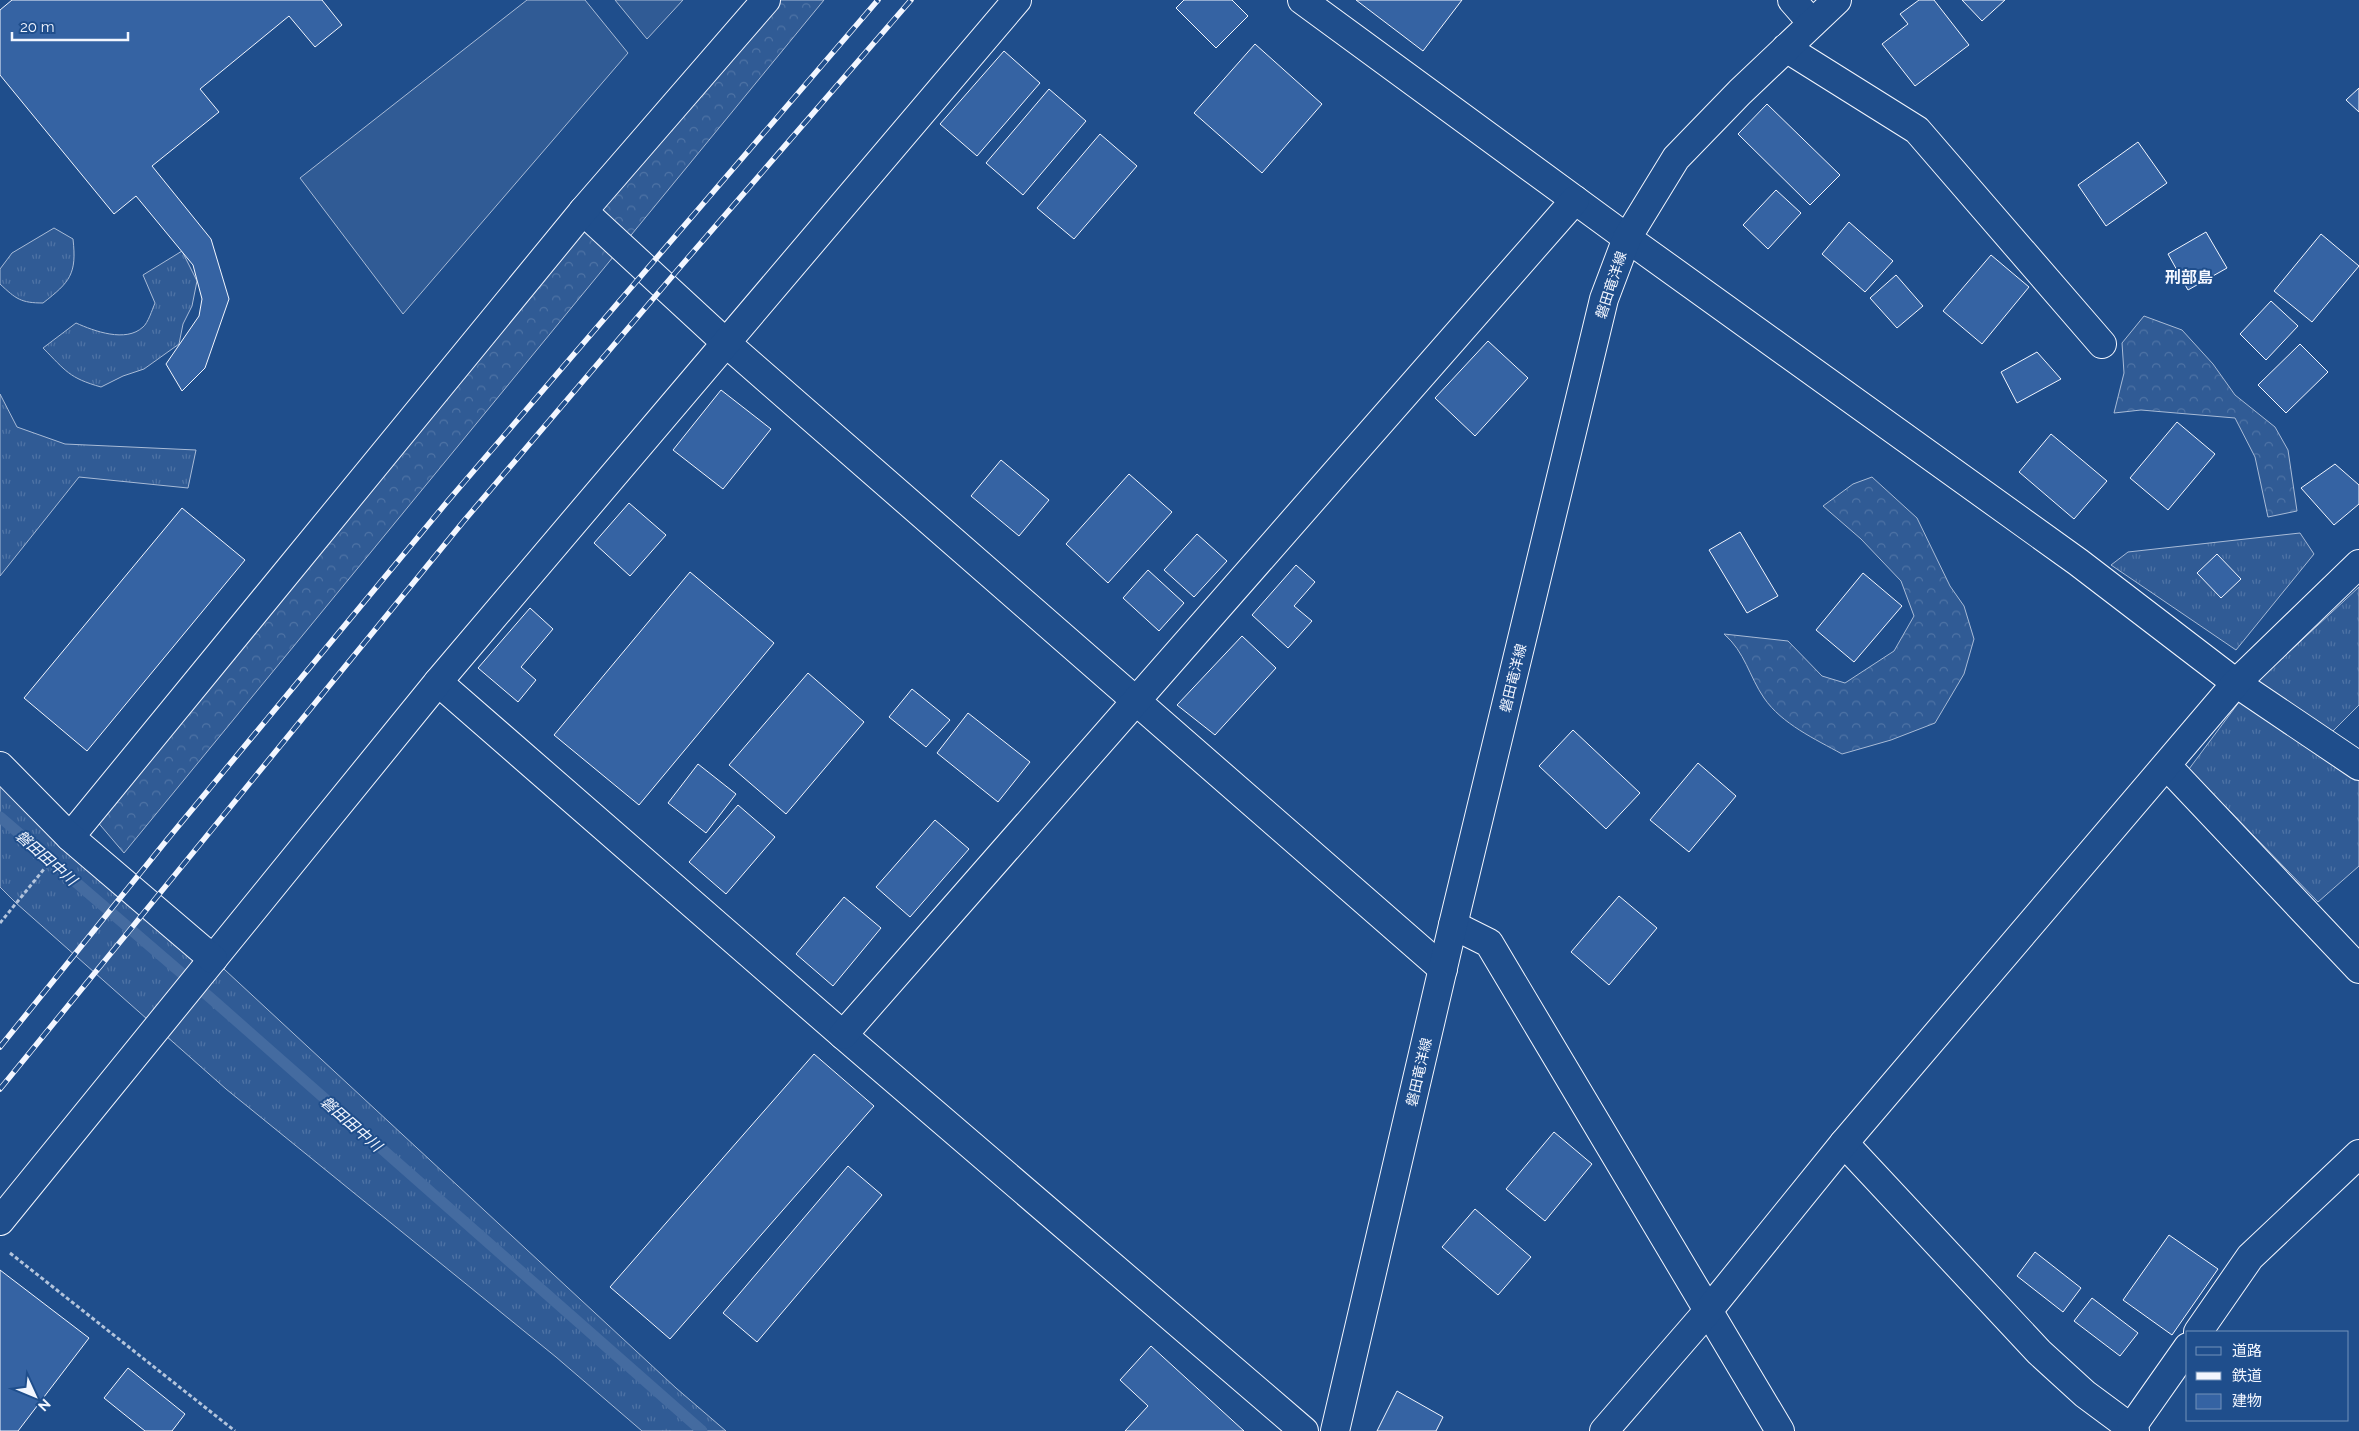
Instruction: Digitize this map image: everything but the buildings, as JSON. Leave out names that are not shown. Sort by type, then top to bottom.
[{"type":"street","points":[[70,837],[582,210],[766,0]]},
{"type":"street","points":[[0,1222],[438,682],[1016,0]]},
{"type":"street","points":[[1302,0],[1627,238],[2078,562],[2236,682],[2359,766]]},
{"type":"street","points":[[1792,0],[1812,23]]},
{"type":"street","name":"磐田竜洋線","points":[[1335,1431],[1453,925],[1604,299],[1627,238],[1676,158],[1740,92],[1837,0]]},
{"type":"street","points":[[1786,48],[1917,130],[2102,344]]},
{"type":"street","points":[[843,1035],[1576,200]]},
{"type":"street","points":[[582,210],[725,342],[1443,969]]},
{"type":"street","points":[[1604,1431],[1708,1311],[1844,1143],[2167,766],[2236,682],[2359,564]]},
{"type":"street","points":[[438,682],[843,1035],[1304,1431]]},
{"type":"street","points":[[0,766],[70,837],[213,959]]},
{"type":"street","points":[[2167,766],[2359,969]]},
{"type":"street","points":[[1453,925],[1489,943],[1780,1431]]},
{"type":"street","points":[[1844,1143],[2039,1352],[2085,1394],[2133,1430],[2186,1350]]},
{"type":"street","points":[[2199,1331],[2250,1257],[2359,1154]]},
{"type":"path","points":[[0,923],[70,837]]},
{"type":"path","points":[[8,1252],[235,1431]]},
{"type":"green space","points":[[767,0],[824,0],[124,853],[90,813]]},
{"type":"green space","points":[[54,228],[73,239],[74,261],[70,276],[60,289],[43,303],[19,299],[0,284],[0,269],[12,253]]},
{"type":"green space","points":[[182,251],[197,281],[192,306],[183,324],[179,344],[144,369],[123,376],[101,387],[69,373],[43,348],[76,323],[110,334],[119,335],[136,332],[145,325],[155,303],[143,275]]},
{"type":"green space","points":[[2144,316],[2182,330],[2213,364],[2235,395],[2275,427],[2288,450],[2297,511],[2268,517],[2255,457],[2235,418],[2141,410],[2114,413],[2124,373],[2122,343]]},
{"type":"green space","points":[[0,394],[17,427],[65,444],[196,450],[188,488],[79,477],[0,576]]},
{"type":"green space","points":[[1872,477],[1917,518],[1950,586],[1964,606],[1974,639],[1964,674],[1935,723],[1891,740],[1842,754],[1810,737],[1789,723],[1771,707],[1759,690],[1737,648],[1724,634],[1788,641],[1822,676],[1845,683],[1894,651],[1914,616],[1901,581],[1861,539],[1823,506],[1853,484]]},
{"type":"green space","points":[[2300,533],[2314,554],[2236,650],[2111,565],[2128,552]]},
{"type":"green space","points":[[2359,587],[2359,705],[2323,741],[2359,766],[2359,866],[2318,902],[2189,769],[2248,690]]},
{"type":"green space","points":[[0,766],[198,945],[676,1388],[726,1431],[642,1431],[556,1357],[226,1089],[16,903],[0,887]]},
{"type":"shaded area","points":[[527,0],[585,0],[628,53],[403,314],[300,178]]},
{"type":"shaded area","points":[[615,0],[683,0],[647,39]]},
{"type":"waterway","name":"磐田田中川","points":[[0,817],[214,1001],[702,1431]]},
{"type":"railway","points":[[0,1047],[166,841],[447,502],[878,0]]},
{"type":"railway","points":[[0,1089],[463,522],[911,0]]},
{"type":"district","name":"刑部島","points":[[2189,277]]}]
